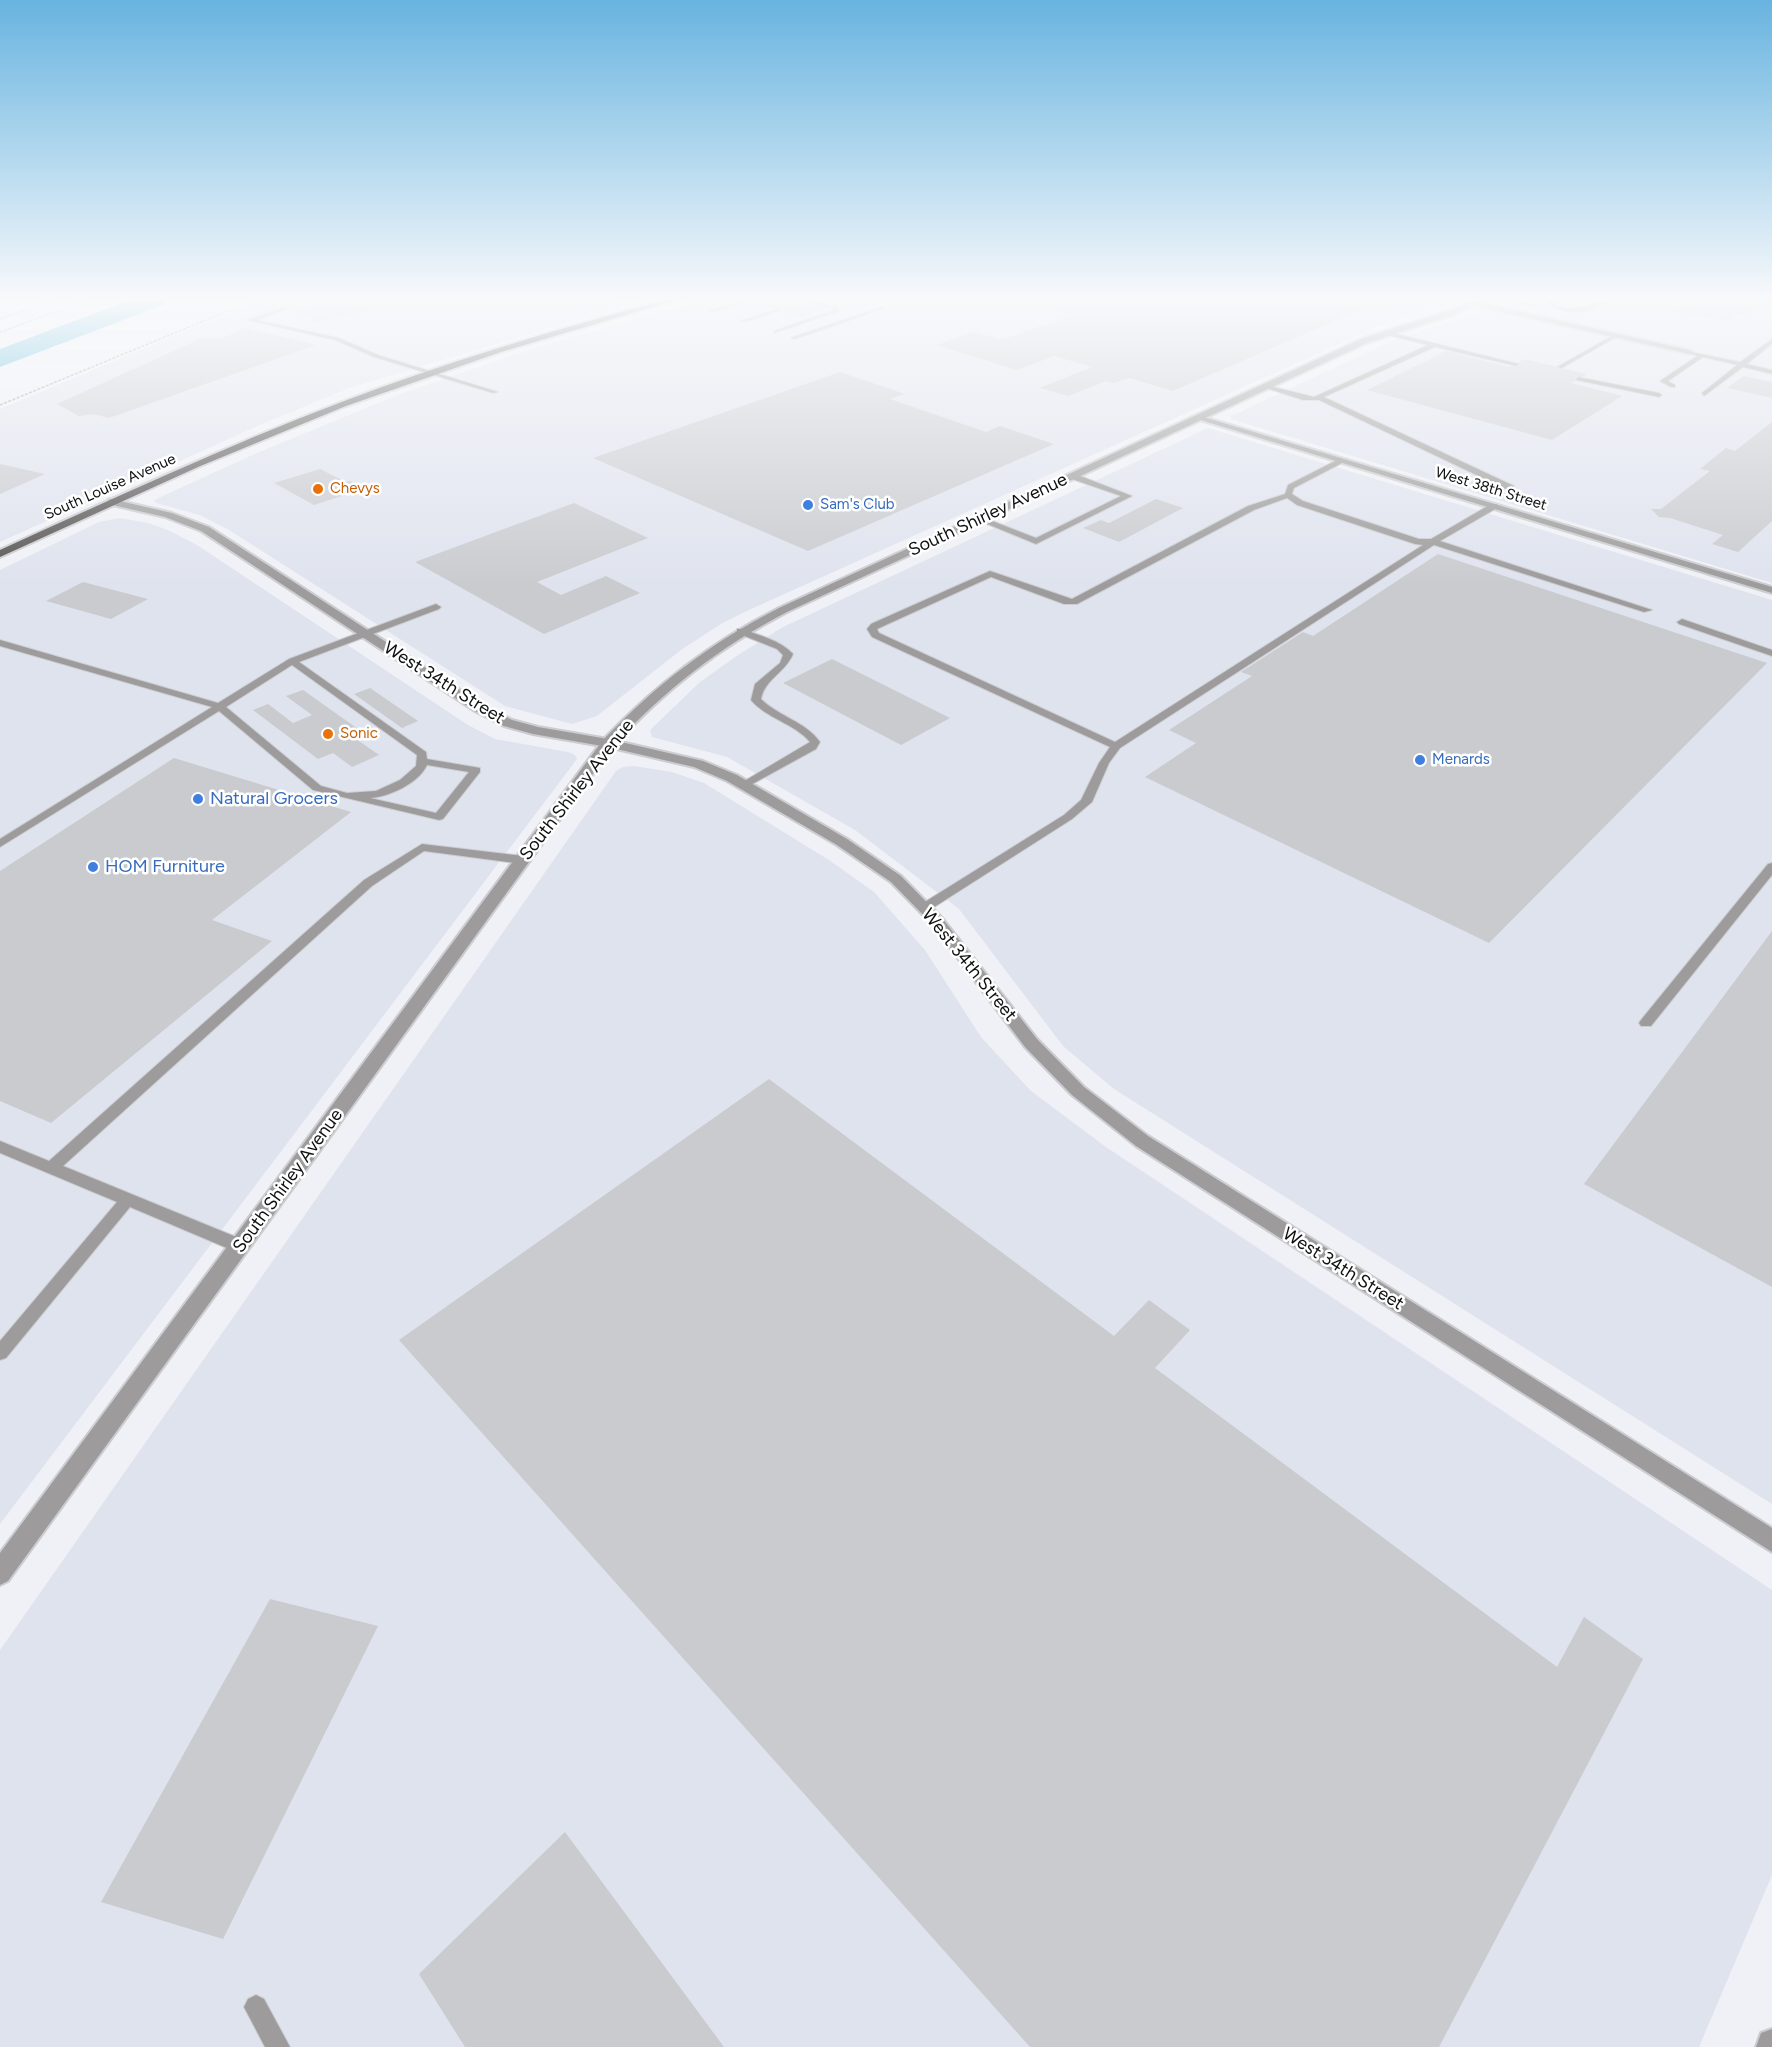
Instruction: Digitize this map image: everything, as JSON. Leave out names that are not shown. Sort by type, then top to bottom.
[{"type":"main road","name":"South Louise Avenue","points":[[0,554],[111,502],[269,434],[372,395]]},
{"type":"street","name":"South Shirley Avenue","points":[[0,1573],[608,743],[641,707],[680,672],[740,631],[1249,395]]},
{"type":"street","name":"West 38th Street","points":[[1200,417],[1772,590]]},
{"type":"street","name":"West 34th Street","points":[[111,502],[168,515],[205,529],[479,708],[508,723],[698,764],[745,785],[842,842],[896,879],[924,908],[1031,1043],[1078,1091],[1142,1141],[1772,1541]]},
{"type":"lane","points":[[1293,395],[1309,399],[1327,395]]},
{"type":"lane","points":[[1320,398],[1511,488]]},
{"type":"lane","points":[[1116,746],[875,635],[872,629],[874,626],[990,574],[1067,602],[1074,602],[1251,508],[1288,495],[1291,488],[1341,460]]},
{"type":"lane","points":[[979,519],[1036,541],[1128,496],[1072,476]]},
{"type":"lane","points":[[1288,495],[1300,503],[1418,542],[1433,542],[1647,610]]},
{"type":"lane","points":[[924,908],[1068,817],[1086,802],[1104,763],[1116,746],[1433,542],[1494,506]]},
{"type":"lane","points":[[0,844],[292,661],[436,607]]},
{"type":"lane","points":[[1682,622],[1772,653]]},
{"type":"lane","points":[[740,631],[780,647],[788,654],[784,664],[759,686],[756,700],[762,706],[804,730],[815,742],[812,747],[745,785]]},
{"type":"lane","points":[[0,643],[219,706],[316,788],[439,817],[476,770],[421,761]]},
{"type":"lane","points":[[292,661],[422,754],[421,767],[404,782],[378,794],[347,796]]},
{"type":"lane","points":[[51,1168],[368,883],[422,847],[523,860]]},
{"type":"lane","points":[[1646,1023],[1772,867]]},
{"type":"lane","points":[[0,1147],[240,1246]]},
{"type":"lane","points":[[0,1353],[127,1200]]},
{"type":"lane","points":[[256,2007],[278,2047]]},
{"type":"path","points":[[0,405],[25,395]]},
{"type":"shaded area","points":[[35,395],[334,395],[262,424],[0,542],[0,409]]},
{"type":"shaded area","points":[[399,395],[1227,395],[721,624],[681,650],[597,716],[572,724],[505,706],[229,530],[200,515],[156,503],[154,500],[259,452]]},
{"type":"shaded area","points":[[1277,395],[1772,395],[1772,583],[1231,419],[1231,416]]},
{"type":"shaded area","points":[[1208,428],[1772,600],[1772,1504],[1114,1089],[1063,1046],[959,909],[855,830],[727,757],[652,737],[650,730],[700,682],[783,627]]},
{"type":"shaded area","points":[[120,518],[148,523],[168,530],[197,545],[468,725],[495,739],[568,752],[575,755],[577,759],[0,1524],[0,570],[99,522]]},
{"type":"shaded area","points":[[634,766],[672,772],[704,783],[829,860],[874,892],[925,950],[981,1037],[1031,1091],[1106,1147],[1772,1590],[1772,1875],[1699,2047],[0,2047],[0,1650],[616,771],[623,767]]},
{"type":"building","points":[[78,395],[176,395],[109,418],[93,414],[79,416],[57,404]]},
{"type":"building","name":"Sam's Club","points":[[775,395],[903,395],[890,399],[986,432],[1000,426],[1054,444],[808,551],[593,458]]},
{"type":"building","points":[[1384,395],[1622,396],[1552,440]]},
{"type":"building","points":[[1756,395],[1772,395],[1772,398]]},
{"type":"building","points":[[1772,422],[1772,521],[1738,552],[1712,544],[1723,535],[1670,518],[1659,517],[1651,509],[1661,509],[1710,471],[1700,469],[1726,448],[1735,451]]},
{"type":"building","points":[[0,464],[45,474],[0,494]]},
{"type":"building","name":"Chevys","points":[[320,469],[346,482],[350,481],[361,486],[343,492],[348,494],[314,505],[274,483]]},
{"type":"building","points":[[1156,499],[1183,508],[1119,542],[1083,528],[1101,520],[1109,523]]},
{"type":"building","points":[[574,503],[648,538],[537,582],[561,595],[606,576],[640,593],[544,634],[415,562]]},
{"type":"building","name":"Menards","points":[[1438,554],[1767,663],[1489,943],[1145,777],[1196,743],[1169,730],[1252,676],[1241,672],[1303,632],[1313,636]]},
{"type":"building","points":[[83,582],[148,599],[111,619],[46,601]]},
{"type":"building","points":[[832,659],[950,718],[901,745],[783,683]]},
{"type":"building","points":[[370,688],[418,721],[402,728],[354,694]]},
{"type":"building","points":[[303,690],[358,729],[349,734],[379,755],[352,767],[333,753],[318,759],[253,710],[268,704],[293,723],[312,715],[286,696]]},
{"type":"building","points":[[174,758],[351,812],[212,920],[272,941],[51,1123],[0,1101],[0,871]]},
{"type":"building","points":[[1772,931],[1772,1287],[1584,1184]]},
{"type":"building","points":[[769,1079],[1114,1336],[1149,1300],[1190,1330],[1155,1368],[1557,1667],[1584,1617],[1643,1659],[1439,2047],[1030,2047],[399,1340]]},
{"type":"building","points":[[270,1599],[378,1626],[223,1939],[101,1902]]},
{"type":"building","points":[[565,1832],[724,2047],[465,2047],[419,1974]]},
{"type":"place","name":"Chevys","points":[[318,489]]},
{"type":"place","name":"Sam's Club","points":[[808,505]]},
{"type":"place","name":"Sonic","points":[[328,734]]},
{"type":"place","name":"Menards","points":[[1420,760]]},
{"type":"place","name":"Natural Grocers","points":[[198,799]]},
{"type":"place","name":"HOM Furniture","points":[[93,867]]}]
